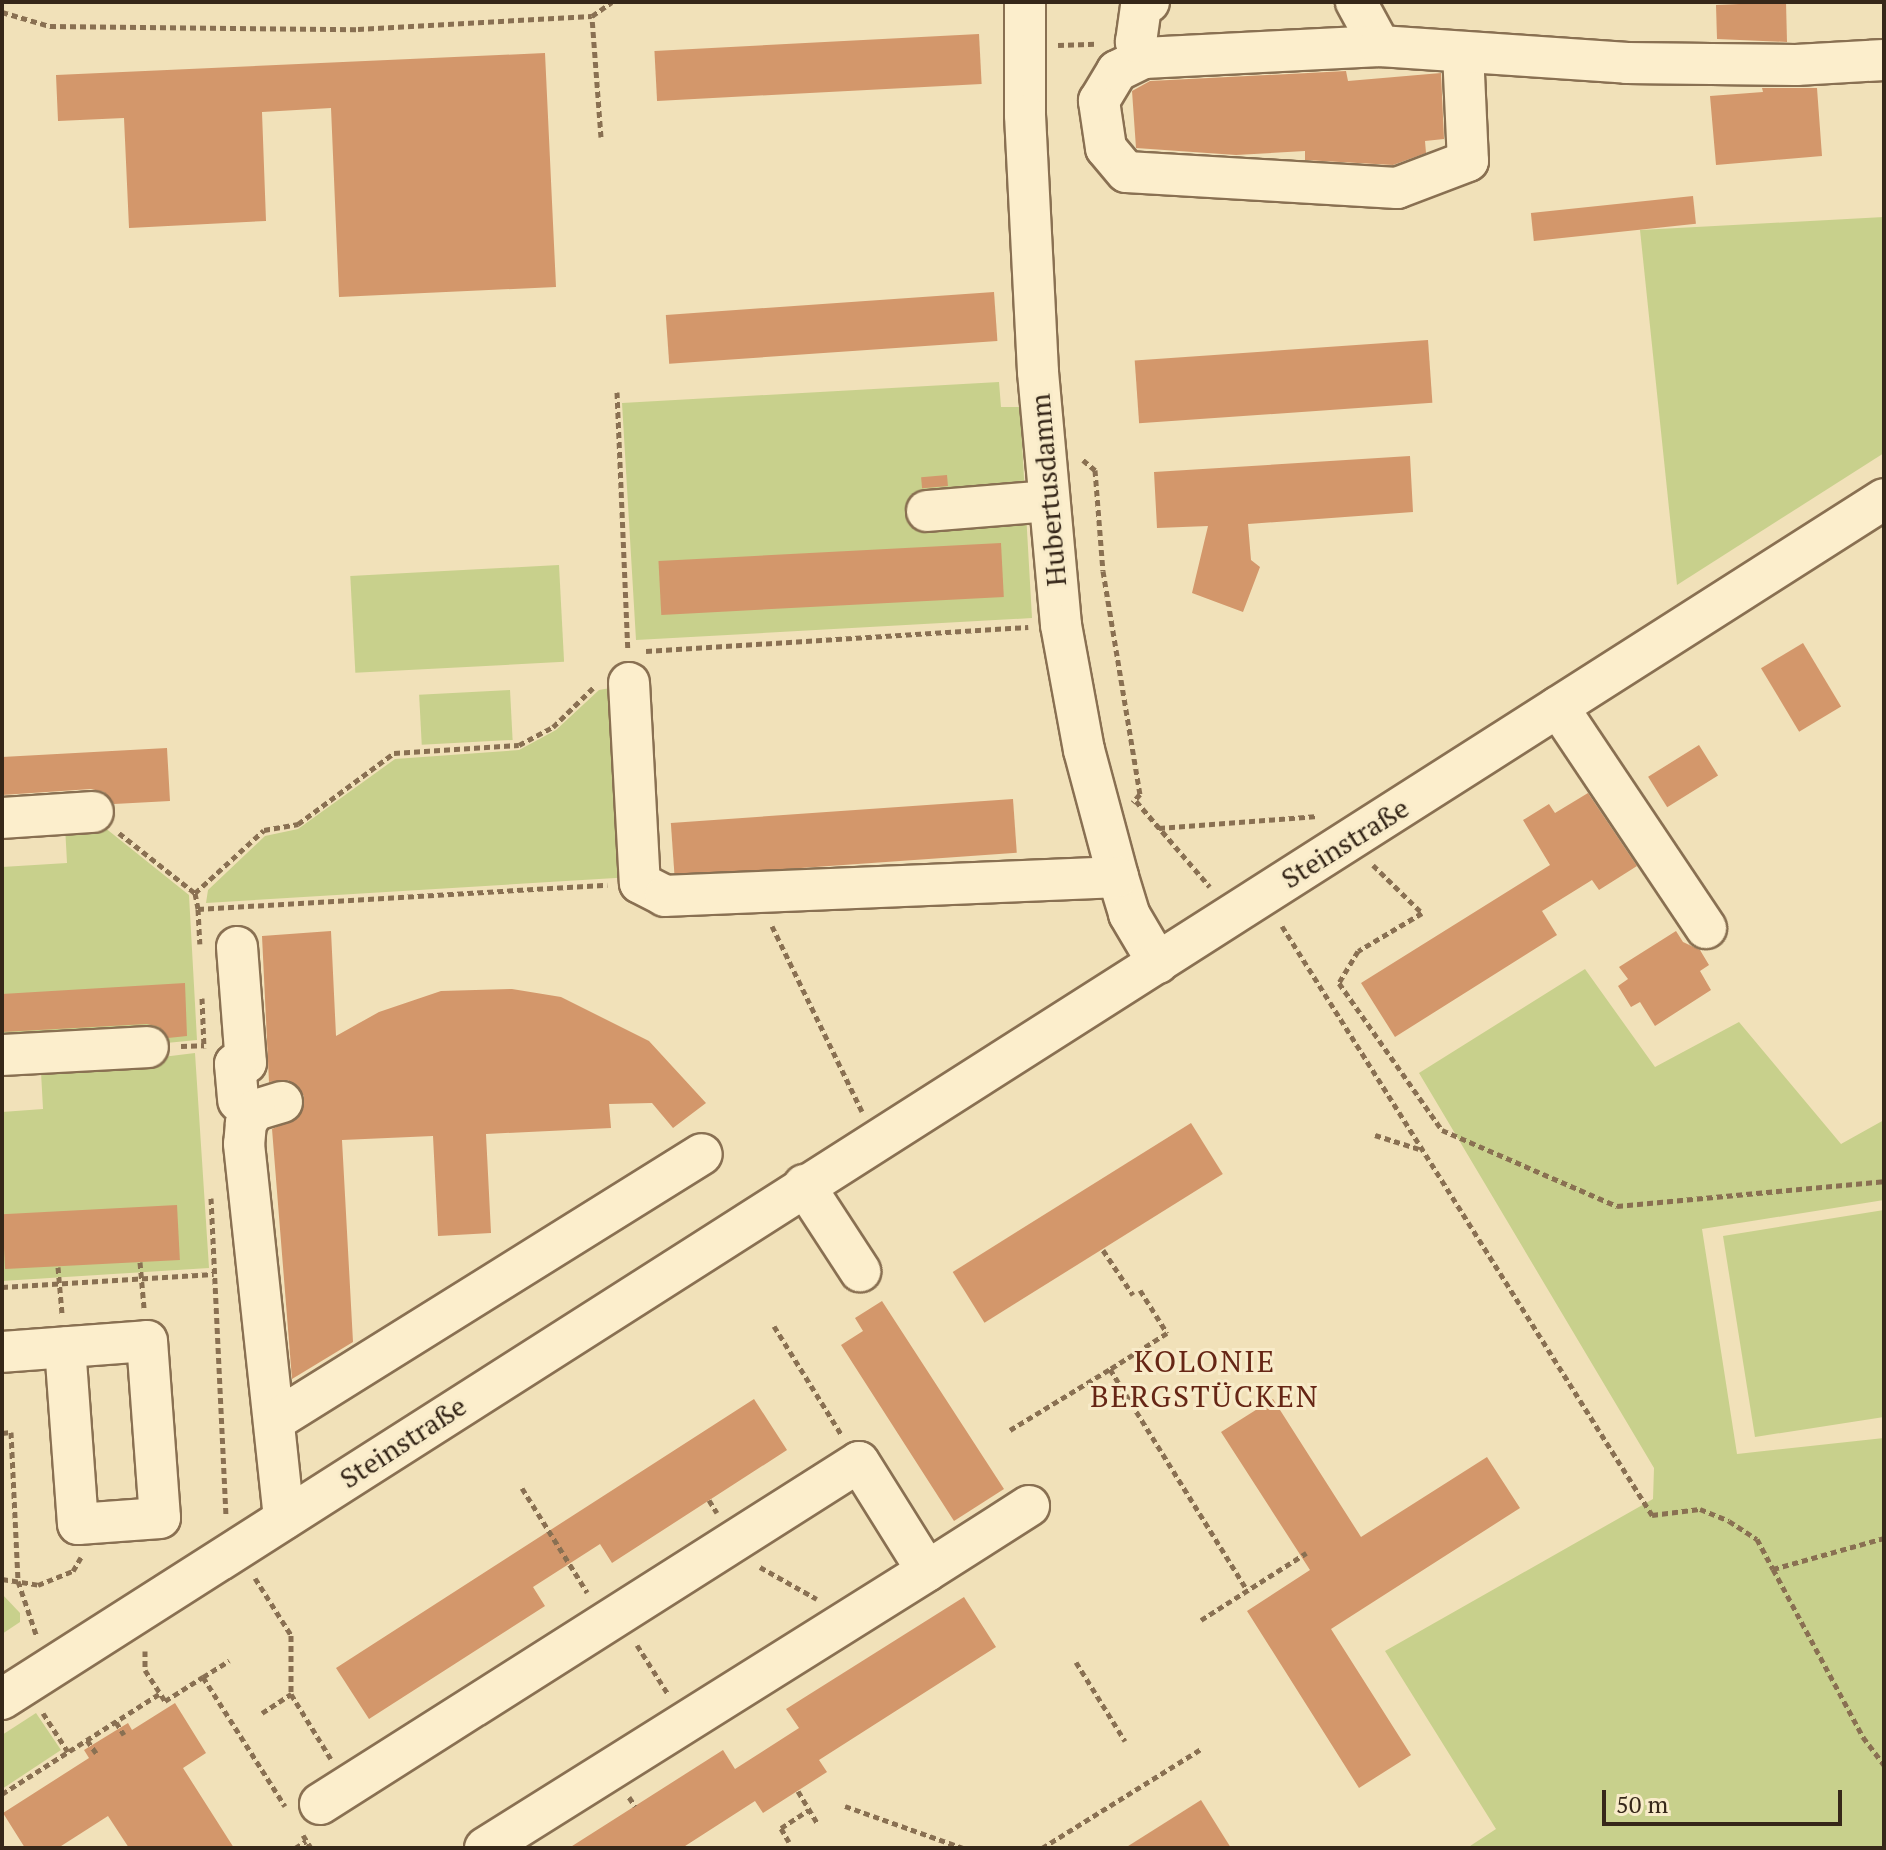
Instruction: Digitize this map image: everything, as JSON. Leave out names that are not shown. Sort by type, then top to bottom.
[{"type":"street","points":[[1140,50],[1141,6],[1149,2]]},
{"type":"street","points":[[1356,2],[1380,46]]},
{"type":"street","name":"Hubertusdamm","points":[[1039,16],[1025,115],[1048,501],[1061,625],[1084,750],[1118,877],[1129,914],[1158,963]]},
{"type":"street","points":[[1463,52],[1468,161],[1397,188],[1126,172],[1106,148],[1099,101],[1117,71],[1140,50],[1380,46],[1627,63],[1884,60]]},
{"type":"street","name":"Steinstraße","points":[[14,1692],[804,1185],[861,1121],[1158,963],[1884,499]]},
{"type":"street","points":[[927,511],[1048,501]]},
{"type":"street","points":[[629,683],[640,883],[665,896],[1118,877]]},
{"type":"street","points":[[1558,707],[1706,928]]},
{"type":"street","points":[[2,818],[93,812]]},
{"type":"street","points":[[237,947],[246,1063],[235,1064],[263,1096],[225,1121],[223,1147],[251,1210],[284,1519]]},
{"type":"street","points":[[2,1055],[148,1047]]},
{"type":"street","points":[[274,1421],[702,1154]]},
{"type":"street","points":[[804,1185],[860,1271]]},
{"type":"street","points":[[2,1352],[65,1347],[147,1341],[160,1518],[78,1524],[65,1347]]},
{"type":"street","points":[[312,1815],[859,1462],[927,1571]]},
{"type":"street","points":[[485,1848],[1029,1506]]},
{"type":"path","points":[[2,12],[50,26],[358,29],[592,16],[612,2]]},
{"type":"path","points":[[592,16],[601,137]]},
{"type":"path","points":[[1039,16],[1052,45],[1052,60]]},
{"type":"path","points":[[1052,45],[1140,50]]},
{"type":"path","points":[[617,392],[628,652],[1061,625]]},
{"type":"path","points":[[1076,453],[1095,470],[1111,628],[1140,794],[1128,808]]},
{"type":"path","points":[[195,893],[264,830],[298,824],[394,753],[519,745],[553,727],[597,685],[629,683]]},
{"type":"path","points":[[1135,800],[1219,897]]},
{"type":"path","points":[[93,812],[195,893],[198,909],[640,883]]},
{"type":"path","points":[[1159,828],[1334,815]]},
{"type":"path","points":[[1364,856],[1422,913],[1358,951],[1339,983],[1442,1130],[1617,1206],[1883,1180]]},
{"type":"path","points":[[755,893],[861,1121]]},
{"type":"path","points":[[1276,916],[1652,1515],[1700,1509],[1729,1521],[1757,1539],[1863,1737],[1884,1765]]},
{"type":"path","points":[[861,1121],[873,1099]]},
{"type":"path","points":[[1375,1135],[1420,1149]]},
{"type":"path","points":[[1103,1250],[1133,1295]]},
{"type":"path","points":[[140,1262],[147,1341]]},
{"type":"path","points":[[58,1267],[65,1347]]},
{"type":"path","points":[[2,1287],[214,1274]]},
{"type":"path","points":[[1010,1430],[1167,1333],[1140,1290]]},
{"type":"path","points":[[774,1326],[859,1462]]},
{"type":"path","points":[[1110,1369],[1247,1590]]},
{"type":"path","points":[[2,1433],[11,1432],[18,1581],[30,1625],[47,1651]]},
{"type":"path","points":[[709,1500],[746,1559],[851,1618]]},
{"type":"path","points":[[2,1579],[38,1585],[73,1571],[81,1560],[78,1524]]},
{"type":"path","points":[[1773,1569],[1884,1538]]},
{"type":"path","points":[[1201,1620],[1306,1553]]},
{"type":"path","points":[[135,1614],[145,1628],[145,1670],[165,1701],[229,1661]]},
{"type":"path","points":[[291,1635],[291,1694],[312,1815],[311,1848]]},
{"type":"path","points":[[1076,1662],[1125,1741]]},
{"type":"path","points":[[203,1677],[312,1815]]},
{"type":"path","points":[[14,1692],[68,1752]]},
{"type":"path","points":[[2,1794],[160,1693]]},
{"type":"path","points":[[262,1713],[291,1694]]},
{"type":"path","points":[[116,1722],[124,1735]]},
{"type":"path","points":[[87,1740],[96,1753]]},
{"type":"path","points":[[1042,1848],[1201,1749]]},
{"type":"path","points":[[798,1791],[817,1823]]},
{"type":"path","points":[[845,1806],[963,1848]]},
{"type":"path","points":[[789,1842],[781,1828],[809,1810]]},
{"type":"path","points":[[295,1848],[312,1815]]},
{"type":"green space","points":[[1884,217],[1884,453],[1677,585],[1640,230]]},
{"type":"green space","points":[[999,382],[1001,407],[1020,407],[1032,618],[636,640],[622,403]]},
{"type":"green space","points":[[559,565],[564,662],[355,673],[350,576]]},
{"type":"green space","points":[[622,686],[632,877],[206,903],[208,890],[265,836],[298,829],[395,759],[519,750],[556,730],[599,690]]},
{"type":"green space","points":[[510,690],[513,740],[422,745],[419,695]]},
{"type":"green space","points":[[94,819],[189,895],[197,1040],[2,1059],[2,867],[67,863],[65,826]]},
{"type":"green space","points":[[1585,969],[1655,1067],[1739,1022],[1841,1144],[1884,1120],[1884,1200],[1702,1229],[1737,1454],[1884,1438],[1884,1848],[1467,1848],[1496,1829],[1385,1651],[1653,1499],[1654,1468],[1419,1073]]},
{"type":"green space","points":[[195,1053],[209,1268],[2,1281],[2,1112],[43,1109],[41,1072]]},
{"type":"green space","points":[[1884,1210],[1884,1417],[1755,1437],[1723,1236]]},
{"type":"green space","points":[[2,1594],[20,1613],[20,1622],[2,1634]]},
{"type":"green space","points":[[36,1713],[61,1750],[2,1789],[2,1735]]},
{"type":"building","points":[[1786,2],[1787,42],[1717,39],[1716,5]]},
{"type":"building","points":[[979,34],[982,84],[657,101],[654,51]]},
{"type":"building","points":[[545,53],[556,287],[339,297],[331,108],[262,112],[266,221],[129,228],[124,118],[58,121],[56,75]]},
{"type":"building","points":[[1346,71],[1348,81],[1441,73],[1444,139],[1425,141],[1426,153],[1393,165],[1305,160],[1305,151],[1236,155],[1136,148],[1132,91],[1150,81]]},
{"type":"building","points":[[1762,88],[1817,88],[1822,156],[1716,165],[1710,96],[1763,92]]},
{"type":"building","points":[[1693,196],[1696,224],[1534,241],[1531,213]]},
{"type":"building","points":[[994,292],[997,341],[669,364],[666,315]]},
{"type":"building","points":[[1428,340],[1432,403],[1139,423],[1135,361]]},
{"type":"building","points":[[1410,456],[1413,512],[1248,524],[1251,560],[1260,567],[1243,612],[1192,593],[1208,526],[1157,528],[1154,472]]},
{"type":"building","points":[[947,475],[948,486],[922,488],[921,477]]},
{"type":"building","points":[[1001,543],[1004,597],[661,615],[658,561]]},
{"type":"building","points":[[1803,643],[1841,706],[1799,732],[1761,668]]},
{"type":"building","points":[[1699,745],[1718,776],[1667,807],[1648,777]]},
{"type":"building","points":[[167,748],[170,801],[114,804],[104,792],[91,789],[2,795],[2,757]]},
{"type":"building","points":[[1588,793],[1637,866],[1599,890],[1592,880],[1542,911],[1557,935],[1395,1037],[1361,983],[1550,865],[1523,820],[1549,804],[1555,813]]},
{"type":"building","points":[[1013,799],[1017,853],[675,877],[671,823]]},
{"type":"building","points":[[331,931],[336,1036],[379,1012],[441,991],[512,989],[561,997],[649,1041],[706,1103],[673,1128],[652,1103],[609,1104],[611,1128],[486,1134],[491,1233],[438,1236],[433,1136],[342,1140],[353,1342],[292,1379],[272,1129],[298,1118],[304,1096],[288,1080],[269,1082],[262,936]]},
{"type":"building","points":[[1676,931],[1683,942],[1700,950],[1709,965],[1700,971],[1711,990],[1655,1026],[1640,1002],[1631,1007],[1618,986],[1628,979],[1619,967]]},
{"type":"building","points":[[185,983],[187,1036],[168,1038],[159,1027],[147,1024],[2,1032],[2,994]]},
{"type":"building","points":[[1191,1123],[1223,1174],[984,1323],[953,1272]]},
{"type":"building","points":[[177,1205],[180,1260],[5,1269],[2,1214]]},
{"type":"building","points":[[882,1301],[1004,1489],[954,1521],[841,1345],[863,1331],[855,1318]]},
{"type":"building","points":[[754,1399],[787,1450],[612,1563],[600,1544],[533,1587],[545,1606],[369,1719],[336,1668]]},
{"type":"building","points":[[1273,1399],[1361,1537],[1487,1457],[1520,1508],[1331,1629],[1411,1755],[1359,1788],[1247,1611],[1310,1570],[1221,1432]]},
{"type":"building","points":[[964,1597],[996,1647],[819,1760],[827,1772],[763,1813],[755,1801],[682,1848],[569,1848],[723,1750],[735,1769],[799,1728],[786,1709]]},
{"type":"building","points":[[175,1703],[206,1753],[183,1768],[234,1848],[129,1848],[108,1816],[58,1848],[25,1848],[3,1813],[89,1758],[84,1750],[128,1723],[132,1730]]},
{"type":"building","points":[[1201,1800],[1231,1848],[1125,1848]]},
{"type":"district","name":"KOLONIE BERGSTÜCKEN","points":[[1205,1378]]}]
